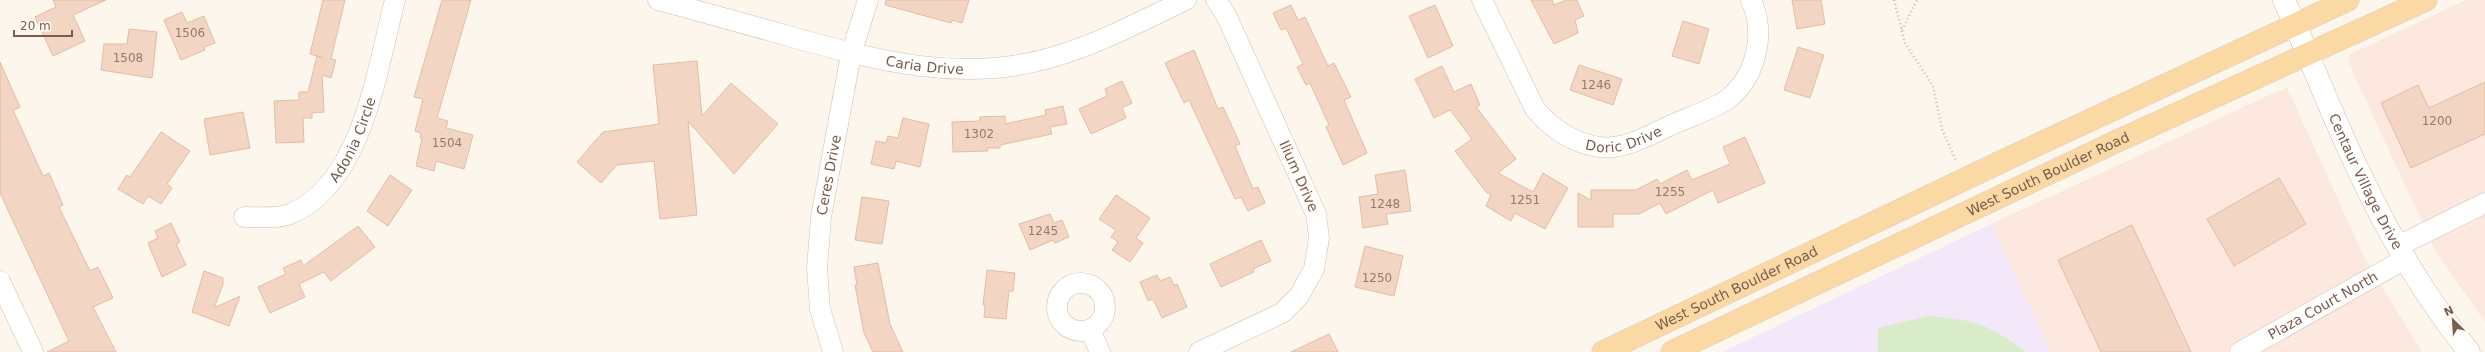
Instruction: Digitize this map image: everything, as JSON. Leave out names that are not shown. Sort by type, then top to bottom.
[{"type":"main road","name":"West South Boulder Road","points":[[1603,352],[1964,179],[2348,0]]},
{"type":"main road","name":"West South Boulder Road","points":[[1672,352],[2113,143],[2426,0]]},
{"type":"street","name":"Adonia Circle","points":[[244,217],[289,215],[315,200],[338,174],[360,135],[395,0]]},
{"type":"street","name":"Caria Drive","points":[[658,0],[851,54],[885,62],[951,70],[1002,68],[1053,58],[1186,0]]},
{"type":"street","name":"Ceres Drive","points":[[833,352],[820,309],[817,268],[821,217],[851,54],[868,0]]},
{"type":"street","name":"Ilium Drive","points":[[1199,352],[1282,313],[1299,296],[1314,269],[1319,238],[1316,214],[1226,15],[1216,0]]},
{"type":"street","name":"Doric Drive","points":[[1482,0],[1535,109],[1548,125],[1572,140],[1600,147],[1628,145],[1727,99],[1746,76],[1756,57],[1760,34],[1751,0]]},
{"type":"street","name":"Centaur Village Drive","points":[[2284,0],[2309,54],[2362,179],[2401,252],[2441,316],[2469,352]]},
{"type":"street","name":"Plaza Court North","points":[[2240,352],[2401,252],[2485,203]]},
{"type":"street","points":[[0,281],[33,352]]},
{"type":"street","points":[[1090,330],[1100,352]]},
{"type":"path","points":[[1894,0],[1904,43],[1933,86],[1942,129],[1964,179]]},
{"type":"path","points":[[1901,31],[1917,0]]},
{"type":"shaded area","points":[[2466,0],[2485,0],[2485,322],[2436,252],[2348,62],[2350,54]]},
{"type":"shaded area","points":[[2287,87],[2365,259],[2422,352],[2051,352],[1991,224]]},
{"type":"shaded area","points":[[1991,224],[2051,352],[1722,352]]},
{"type":"green space","points":[[1929,316],[1958,319],[1991,329],[2026,352],[1878,352],[1878,328]]},
{"type":"building","points":[[53,0],[106,0],[73,15],[85,41],[53,56],[35,17],[56,7]]},
{"type":"building","points":[[323,0],[345,0],[331,59],[336,60],[331,78],[322,75],[324,112],[312,113],[312,118],[303,118],[304,142],[276,143],[274,101],[299,100],[299,92],[308,92],[317,56],[310,54]]},
{"type":"building","points":[[442,0],[471,0],[437,118],[448,121],[446,128],[473,135],[464,169],[436,161],[434,171],[416,166],[422,139],[420,138],[421,133],[415,131],[423,99],[414,97]]},
{"type":"building","points":[[886,0],[969,0],[962,23],[952,20],[951,23],[885,5]]},
{"type":"building","points":[[1531,0],[1552,0],[1554,5],[1567,0],[1577,0],[1584,16],[1575,20],[1578,33],[1554,44]]},
{"type":"building","points":[[1792,0],[1821,0],[1825,24],[1797,29]]},
{"type":"building","points":[[1291,5],[1298,20],[1305,17],[1328,66],[1334,63],[1351,97],[1344,100],[1367,153],[1343,165],[1326,127],[1329,125],[1310,83],[1306,85],[1297,67],[1303,64],[1286,28],[1281,30],[1273,13]]},
{"type":"building","points":[[1435,5],[1453,46],[1428,58],[1409,16]]},
{"type":"building","points":[[182,12],[187,23],[204,16],[215,43],[204,47],[205,50],[181,60],[164,20]]},
{"type":"building","points":[[1683,21],[1709,29],[1699,64],[1672,56]]},
{"type":"building","points":[[129,29],[157,32],[152,78],[101,70],[104,44],[127,44]]},
{"type":"building","points":[[1798,47],[1824,55],[1810,98],[1784,90]]},
{"type":"building","points":[[1194,50],[1218,109],[1223,107],[1240,144],[1235,146],[1253,189],[1258,187],[1265,203],[1248,211],[1241,197],[1235,199],[1189,100],[1184,103],[1165,63]]},
{"type":"building","points":[[697,61],[702,116],[731,83],[778,124],[734,174],[688,121],[697,215],[660,219],[654,161],[617,165],[601,183],[577,162],[603,132],[659,124],[653,65]]},
{"type":"building","points":[[0,62],[20,107],[13,110],[43,176],[49,173],[63,205],[59,207],[90,271],[98,267],[113,298],[93,307],[116,352],[47,352],[69,341],[0,193]]},
{"type":"building","points":[[1579,65],[1622,79],[1613,105],[1570,90]]},
{"type":"building","points":[[1442,66],[1454,92],[1471,84],[1480,105],[1476,107],[1516,159],[1498,173],[1533,192],[1543,173],[1568,188],[1545,229],[1515,213],[1511,221],[1486,206],[1491,195],[1486,192],[1455,151],[1472,139],[1450,110],[1434,118],[1415,79]]},
{"type":"building","points":[[1122,81],[1132,103],[1122,108],[1126,118],[1091,134],[1079,109],[1107,96],[1105,89]]},
{"type":"building","points":[[2485,82],[2485,134],[2411,168],[2381,103],[2418,85],[2429,108]]},
{"type":"building","points":[[1063,106],[1067,124],[1050,127],[1052,134],[1000,145],[1000,148],[987,148],[988,151],[953,152],[952,122],[980,121],[980,117],[1005,116],[1005,124],[1046,115],[1045,110]]},
{"type":"building","points":[[243,112],[250,148],[210,155],[204,119]]},
{"type":"building","points":[[903,118],[929,124],[920,167],[896,161],[894,169],[871,164],[876,141],[886,143],[888,136],[898,138]]},
{"type":"building","points":[[161,132],[190,151],[167,184],[172,188],[161,204],[148,196],[143,204],[118,189],[127,175],[130,177]]},
{"type":"building","points":[[1745,137],[1765,183],[1718,203],[1713,190],[1666,214],[1660,203],[1639,214],[1613,214],[1613,227],[1578,227],[1578,193],[1591,200],[1591,190],[1636,190],[1657,179],[1660,184],[1687,170],[1692,180],[1730,164],[1723,147]]},
{"type":"building","points":[[1405,170],[1411,211],[1386,214],[1388,224],[1363,228],[1359,197],[1378,194],[1375,175]]},
{"type":"building","points":[[390,175],[412,190],[388,226],[367,211]]},
{"type":"building","points":[[2279,178],[2306,224],[2234,266],[2207,219]]},
{"type":"building","points":[[1116,195],[1150,218],[1136,238],[1143,243],[1130,262],[1112,250],[1118,242],[1111,237],[1116,230],[1099,219]]},
{"type":"building","points":[[862,197],[889,201],[882,244],[855,240]]},
{"type":"building","points":[[1050,214],[1054,223],[1062,220],[1069,237],[1055,243],[1053,240],[1030,250],[1019,224]]},
{"type":"building","points":[[171,223],[180,242],[176,244],[186,265],[162,277],[148,243],[158,238],[155,231]]},
{"type":"building","points":[[2132,225],[2191,352],[2101,352],[2058,260]]},
{"type":"building","points":[[358,226],[375,247],[331,281],[324,272],[299,284],[305,297],[270,313],[258,287],[286,274],[283,268],[301,260],[303,266]]},
{"type":"building","points":[[1261,240],[1271,261],[1253,269],[1254,272],[1221,287],[1210,264]]},
{"type":"building","points":[[1365,246],[1403,256],[1394,296],[1355,287]]},
{"type":"building","points":[[878,263],[890,324],[903,352],[873,352],[864,333],[855,285],[857,285],[854,267]]},
{"type":"building","points":[[987,270],[1015,273],[1013,291],[1009,291],[1006,319],[984,317],[985,305],[983,305]]},
{"type":"building","points":[[204,271],[223,278],[223,284],[214,308],[240,296],[229,326],[192,312]]},
{"type":"building","points":[[1157,275],[1160,281],[1170,277],[1174,285],[1177,284],[1187,307],[1162,318],[1153,299],[1148,301],[1140,282]]},
{"type":"building","points":[[1329,334],[1338,352],[1291,352]]}]
